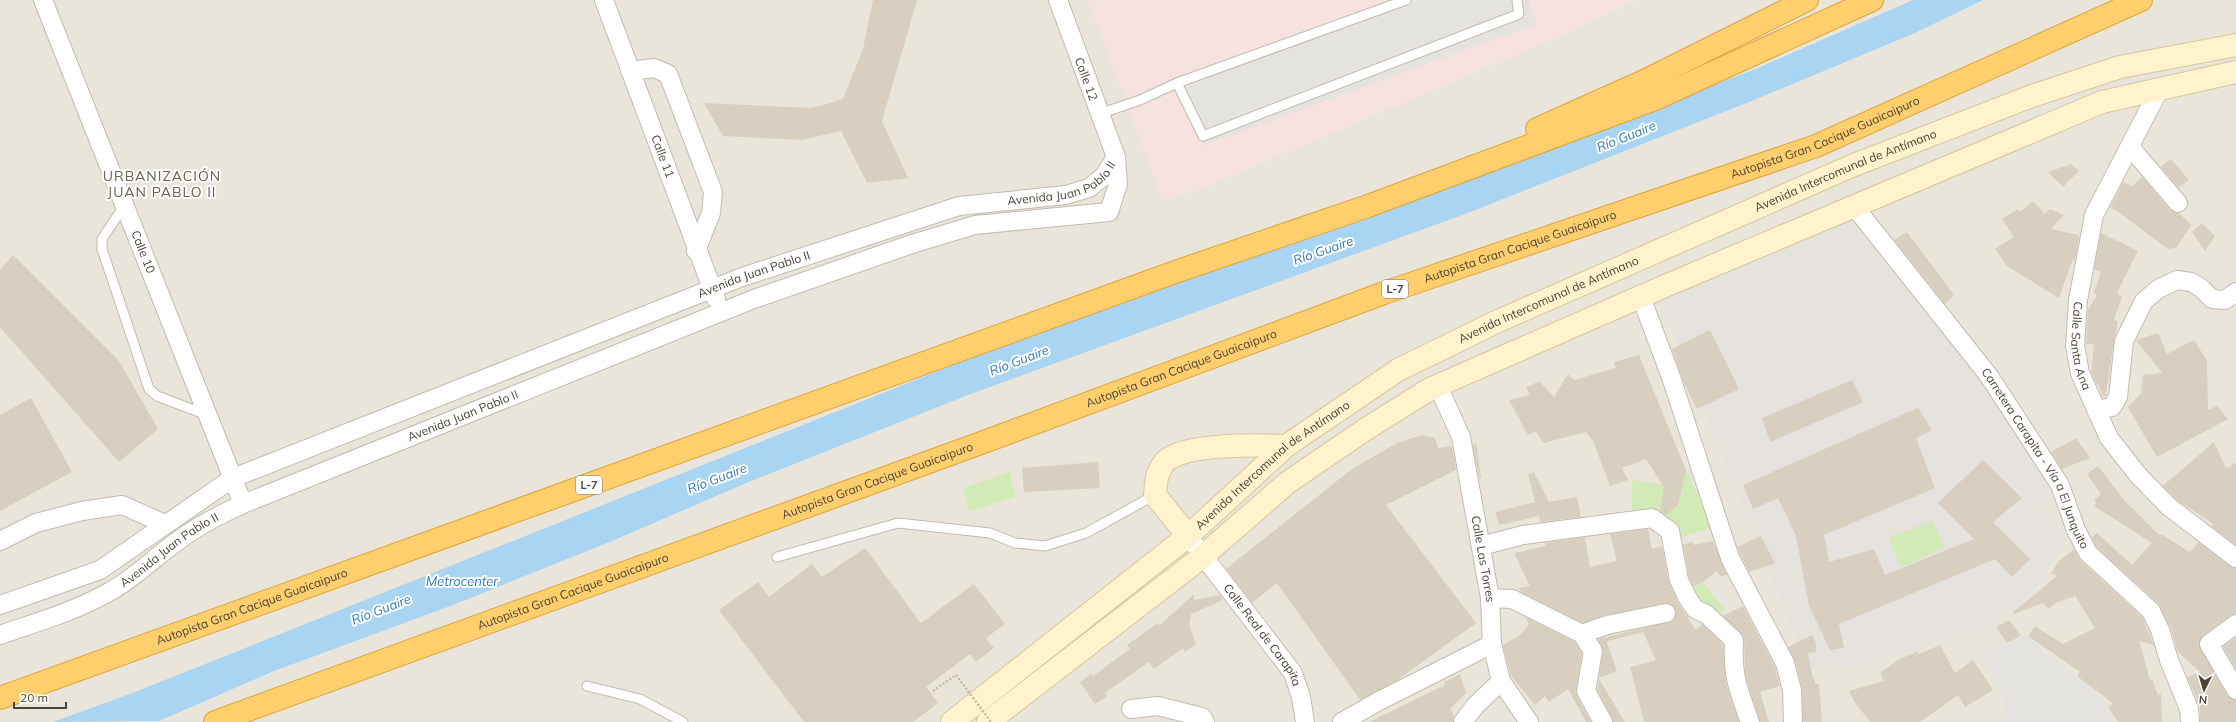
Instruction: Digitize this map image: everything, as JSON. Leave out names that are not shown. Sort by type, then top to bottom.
[{"type":"highway","points":[[1368,206],[1642,82],[1806,0]]},
{"type":"highway","name":"Autopista Gran Cacique Guaicaipuro","points":[[0,698],[1178,271],[1368,206],[1655,99],[1872,0]]},
{"type":"highway","name":"Autopista Gran Cacique Guaicaipuro","points":[[214,722],[1018,430],[1384,293],[1816,146],[2141,0]]},
{"type":"main road","points":[[2120,67],[2195,46],[2236,37]]},
{"type":"main road","name":"Avenida Intercomunal de Antímano","points":[[952,722],[1188,536],[1286,446],[1398,370],[1489,326],[1854,164],[2032,96],[2120,67],[2236,45]]},
{"type":"main road","name":"Avenida Intercomunal de Antímano","points":[[988,722],[1202,557],[1268,499],[1303,471],[1366,429],[1438,386],[1641,297],[1786,237],[1854,206],[2102,102],[2236,72]]},
{"type":"main road","points":[[1188,536],[1155,495],[1157,473],[1164,462],[1173,455],[1184,451],[1249,444],[1286,446]]},
{"type":"street","name":"Calle 10","points":[[43,0],[243,504]]},
{"type":"street","name":"Calle 11","points":[[604,0],[696,251],[721,312]]},
{"type":"street","name":"Calle 12","points":[[1058,0],[1116,157]]},
{"type":"street","points":[[630,71],[654,68],[668,74],[712,192],[711,213],[696,251]]},
{"type":"street","name":"Calle Santa Ana","points":[[2159,90],[2131,148],[2094,215],[2078,300],[2075,346],[2080,373],[2109,438],[2138,474],[2168,506],[2236,558]]},
{"type":"street","points":[[2131,148],[2178,203]]},
{"type":"street","name":"Avenida Juan Pablo II","points":[[0,605],[100,570],[233,478],[712,288],[959,206],[1066,195],[1089,188],[1104,176],[1116,157]]},
{"type":"street","name":"Avenida Juan Pablo II","points":[[0,635],[71,611],[111,591],[141,571],[179,540],[214,518],[243,504],[721,312],[905,247],[975,225],[1109,212],[1118,184],[1116,157]]},
{"type":"street","name":"Carretera Carapita - Vía a El Junquito","points":[[1854,206],[1989,376],[2060,485],[2076,530],[2088,553],[2151,611],[2160,630],[2169,660],[2189,709],[2190,722]]},
{"type":"street","points":[[2096,410],[2112,407],[2118,397],[2124,341],[2144,301],[2154,293],[2177,280],[2191,282],[2201,288],[2212,299],[2225,300],[2236,292]]},
{"type":"street","points":[[1641,297],[1671,377],[1730,558],[1785,663],[1792,690],[1793,722]]},
{"type":"street","name":"Calle Las Torres","points":[[1438,386],[1461,437],[1490,598],[1492,644],[1501,681]]},
{"type":"street","points":[[0,541],[36,523],[82,511],[122,505],[166,524]]},
{"type":"street","points":[[1481,546],[1523,535],[1652,518],[1670,531],[1679,580],[1687,597],[1695,608],[1706,614],[1734,640],[1733,662],[1735,682],[1750,722]]},
{"type":"street","name":"Calle Real de Carapita","points":[[1188,536],[1202,557],[1293,673],[1301,697],[1305,722]]},
{"type":"street","points":[[1490,598],[1512,599],[1582,634],[1593,651],[1586,691],[1603,722]]},
{"type":"street","points":[[1582,634],[1607,625],[1666,613]]},
{"type":"street","points":[[2236,624],[2209,644],[2236,690]]},
{"type":"street","points":[[1342,722],[1379,700],[1492,644]]},
{"type":"street","points":[[1463,722],[1475,706],[1501,681],[1529,722]]},
{"type":"street","points":[[1131,709],[1158,706],[1202,717],[1205,722]]},
{"type":"lane","points":[[1099,114],[1140,100],[1177,83],[1406,0]]},
{"type":"lane","points":[[1177,83],[1203,136],[1519,14],[1517,0]]},
{"type":"lane","points":[[124,205],[102,239],[102,249],[149,389],[157,396],[207,414]]},
{"type":"lane","points":[[777,557],[898,523],[990,533],[1015,543],[1045,546],[1086,533],[1155,495]]},
{"type":"lane","points":[[587,686],[640,699],[683,722]]},
{"type":"path","points":[[933,692],[956,675],[991,722]]},
{"type":"shaded area","points":[[0,0],[2236,0],[2236,722],[0,722]]},
{"type":"shaded area","points":[[1088,0],[1637,0],[1570,32],[1209,186],[1163,201]]},
{"type":"shaded area","points":[[1396,0],[1528,0],[1537,24],[1201,146],[1176,80]]},
{"type":"shaded area","points":[[1854,206],[2063,477],[2039,509],[2067,538],[2032,597],[1987,626],[1851,669],[1812,666],[1789,621],[1656,290]]},
{"type":"shaded area","points":[[2027,634],[2044,652],[2094,689],[2114,722],[2008,722],[2001,692],[1991,668],[1981,655],[2000,640],[2010,645]]},
{"type":"green space","points":[[1687,471],[1712,527],[1674,539],[1632,515],[1632,480],[1663,485]],"holes":[[[1664,486],[1682,487],[1678,505],[1670,512],[1660,511]]]},
{"type":"green space","points":[[1010,472],[1015,497],[969,512],[963,488]]},
{"type":"green space","points":[[1933,521],[1944,548],[1901,567],[1888,537]]},
{"type":"green space","points":[[1703,582],[1725,610],[1704,616],[1683,590]]},
{"type":"water","name":"Metrocenter","points":[[1913,0],[1983,0],[1917,32],[1749,102],[1465,214],[968,395],[751,481],[612,541],[453,605],[274,671],[159,721],[53,722],[135,692],[968,359],[1472,178],[1758,68]]},
{"type":"building","points":[[873,0],[917,0],[882,121],[908,178],[867,183],[841,131],[802,140],[723,136],[704,103],[812,108],[843,99],[863,49]]},
{"type":"building","points":[[2171,159],[2189,180],[2179,188],[2161,167]]},
{"type":"building","points":[[2071,164],[2079,171],[2063,187],[2048,172]]},
{"type":"building","points":[[2142,177],[2170,210],[2179,213],[2191,225],[2176,248],[2168,249],[2117,211],[2110,208],[2123,182],[2132,186]]},
{"type":"building","points":[[2033,201],[2045,214],[2050,209],[2064,215],[2051,229],[2079,235],[2075,260],[2073,259],[2059,298],[2007,266],[1995,249],[2014,237],[2002,219],[2018,209],[2020,212]]},
{"type":"building","points":[[2202,223],[2215,236],[2205,251],[2192,232]]},
{"type":"building","points":[[1907,232],[1954,295],[1945,304],[1894,240]]},
{"type":"building","points":[[2101,233],[2138,251],[2117,293],[2122,297],[2114,319],[2118,322],[2106,396],[2102,396],[2091,371],[2094,344],[2086,344],[2088,310],[2097,295],[2094,293],[2101,272],[2094,269]]},
{"type":"building","points":[[13,255],[119,361],[158,429],[119,462],[0,327],[0,270]]},
{"type":"building","points":[[1710,330],[1739,389],[1697,409],[1683,381],[1672,349]]},
{"type":"building","points":[[2158,333],[2167,354],[2194,340],[2207,361],[2208,410],[2217,406],[2228,419],[2157,457],[2128,407],[2141,393],[2143,375],[2162,373],[2136,340]]},
{"type":"building","points":[[1639,355],[1686,470],[1678,505],[1666,515],[1660,511],[1664,487],[1646,459],[1622,468],[1628,480],[1610,486],[1593,441],[1586,432],[1544,443],[1535,431],[1528,435],[1509,400],[1530,395],[1526,388],[1539,381],[1554,397],[1568,374],[1574,380],[1616,368],[1614,362]]},
{"type":"building","points":[[1852,380],[1863,402],[1770,442],[1762,418]]},
{"type":"building","points":[[31,398],[72,472],[0,511],[0,415]]},
{"type":"building","points":[[1918,408],[1932,430],[1916,438],[1935,488],[1824,535],[1829,562],[1874,549],[1885,575],[1974,539],[1938,503],[1983,460],[2022,498],[1993,522],[2030,559],[2012,577],[1995,559],[1839,624],[1844,648],[1830,650],[1809,606],[1796,536],[1778,498],[1753,509],[1743,485]]},
{"type":"building","points":[[1422,435],[1435,438],[1438,448],[1452,446],[1456,470],[1386,505],[1476,623],[1396,681],[1360,700],[1277,583],[1252,603],[1226,569],[1352,469],[1397,443]]},
{"type":"building","points":[[2076,438],[2090,458],[2062,469],[2051,452]]},
{"type":"building","points":[[2214,442],[2226,468],[2236,463],[2236,545],[2212,527],[2214,524],[2178,501],[2163,486]]},
{"type":"building","points":[[1476,443],[1481,478],[1479,478],[1473,444]]},
{"type":"building","points":[[1098,462],[1100,488],[1024,492],[1022,468]]},
{"type":"building","points":[[2098,466],[2124,500],[2159,535],[2161,534],[2190,552],[2198,542],[2230,566],[2236,568],[2236,614],[2230,616],[2203,636],[2199,644],[2227,695],[2236,700],[2236,722],[2200,722],[2200,705],[2187,677],[2200,672],[2178,652],[2170,626],[2158,603],[2096,547],[2092,537],[2097,533],[2132,565],[2152,543],[2094,506],[2096,502],[2094,500],[2101,494],[2087,474]]},
{"type":"building","points":[[1534,472],[1549,502],[1577,497],[1581,517],[1540,522],[1539,516],[1499,525],[1495,512],[1535,502],[1528,474]]},
{"type":"building","points":[[1648,529],[1652,549],[1662,546],[1669,582],[1678,603],[1696,630],[1702,624],[1723,644],[1726,684],[1739,722],[1644,722],[1630,667],[1656,660],[1643,632],[1608,641],[1607,643],[1617,671],[1599,678],[1603,652],[1598,639],[1673,621],[1676,611],[1670,603],[1605,615],[1583,623],[1521,592],[1519,588],[1530,586],[1514,553],[1546,546],[1545,543],[1585,537],[1590,567],[1617,561],[1610,534]]},
{"type":"building","points":[[1761,536],[1775,563],[1749,572],[1737,547]]},
{"type":"building","points":[[1713,541],[1727,575],[1721,576],[1716,571],[1703,582],[1693,586],[1689,577],[1683,545],[1692,542],[1694,545]]},
{"type":"building","points":[[865,548],[921,623],[974,584],[1005,624],[986,638],[994,648],[976,662],[970,654],[926,687],[938,703],[913,722],[804,722],[719,610],[758,582],[769,597],[812,564],[822,577]]},
{"type":"building","points":[[2074,549],[2081,561],[2142,617],[2154,645],[2139,641],[2150,680],[2152,679],[2158,695],[2161,694],[2162,722],[2118,722],[2108,707],[2114,704],[2077,676],[2080,672],[2028,636],[2035,626],[2063,644],[2095,628],[2075,596],[2056,603],[2049,609],[2043,603],[2014,614],[2013,612],[2057,576],[2051,573],[2059,561]]},
{"type":"building","points":[[1194,594],[1194,600],[1220,595],[1223,600],[1191,614],[1189,625],[1196,644],[1185,652],[1183,648],[1154,669],[1149,662],[1105,693],[1107,696],[1095,704],[1080,682],[1091,674],[1093,676],[1130,649],[1127,645],[1158,623],[1160,625]]},
{"type":"building","points":[[1743,606],[1775,667],[1780,686],[1760,692],[1769,722],[1760,722],[1749,688],[1745,672],[1744,636],[1723,616]]},
{"type":"building","points":[[1526,618],[1575,642],[1582,653],[1576,690],[1577,696],[1591,722],[1586,722],[1568,689],[1549,702],[1545,696],[1535,705],[1511,676],[1503,645],[1519,636],[1529,625]]},
{"type":"building","points":[[2009,620],[2021,636],[2007,643],[1996,627]]},
{"type":"building","points":[[1812,635],[1816,643],[1816,652],[1808,653],[1813,679],[1815,679],[1815,684],[1819,684],[1822,722],[1803,722],[1802,688],[1795,660],[1788,647]]},
{"type":"building","points":[[2236,637],[2236,669],[2223,647]]},
{"type":"building","points":[[1940,645],[1955,673],[1973,660],[1993,690],[1965,707],[1958,695],[1920,722],[1870,722],[1854,701],[1849,691],[1884,681],[1880,673],[1898,660],[1916,652],[1919,654]]},
{"type":"building","points":[[1460,674],[1466,693],[1450,709],[1454,716],[1453,722],[1369,722],[1445,685],[1444,682]]},
{"type":"building","points":[[1599,679],[1625,722],[1613,722],[1597,689]]},
{"type":"district","name":"URBANIZACIÓN JUAN PABLO II","points":[[162,184]]},
{"type":"water label","name":"Río Guaire","points":[[1626,136]]},
{"type":"water label","name":"Río Guaire","points":[[1323,250]]},
{"type":"water label","name":"Río Guaire","points":[[1019,360]]},
{"type":"water label","name":"Río Guaire","points":[[717,478]]},
{"type":"water label","name":"Río Guaire","points":[[381,609]]}]
